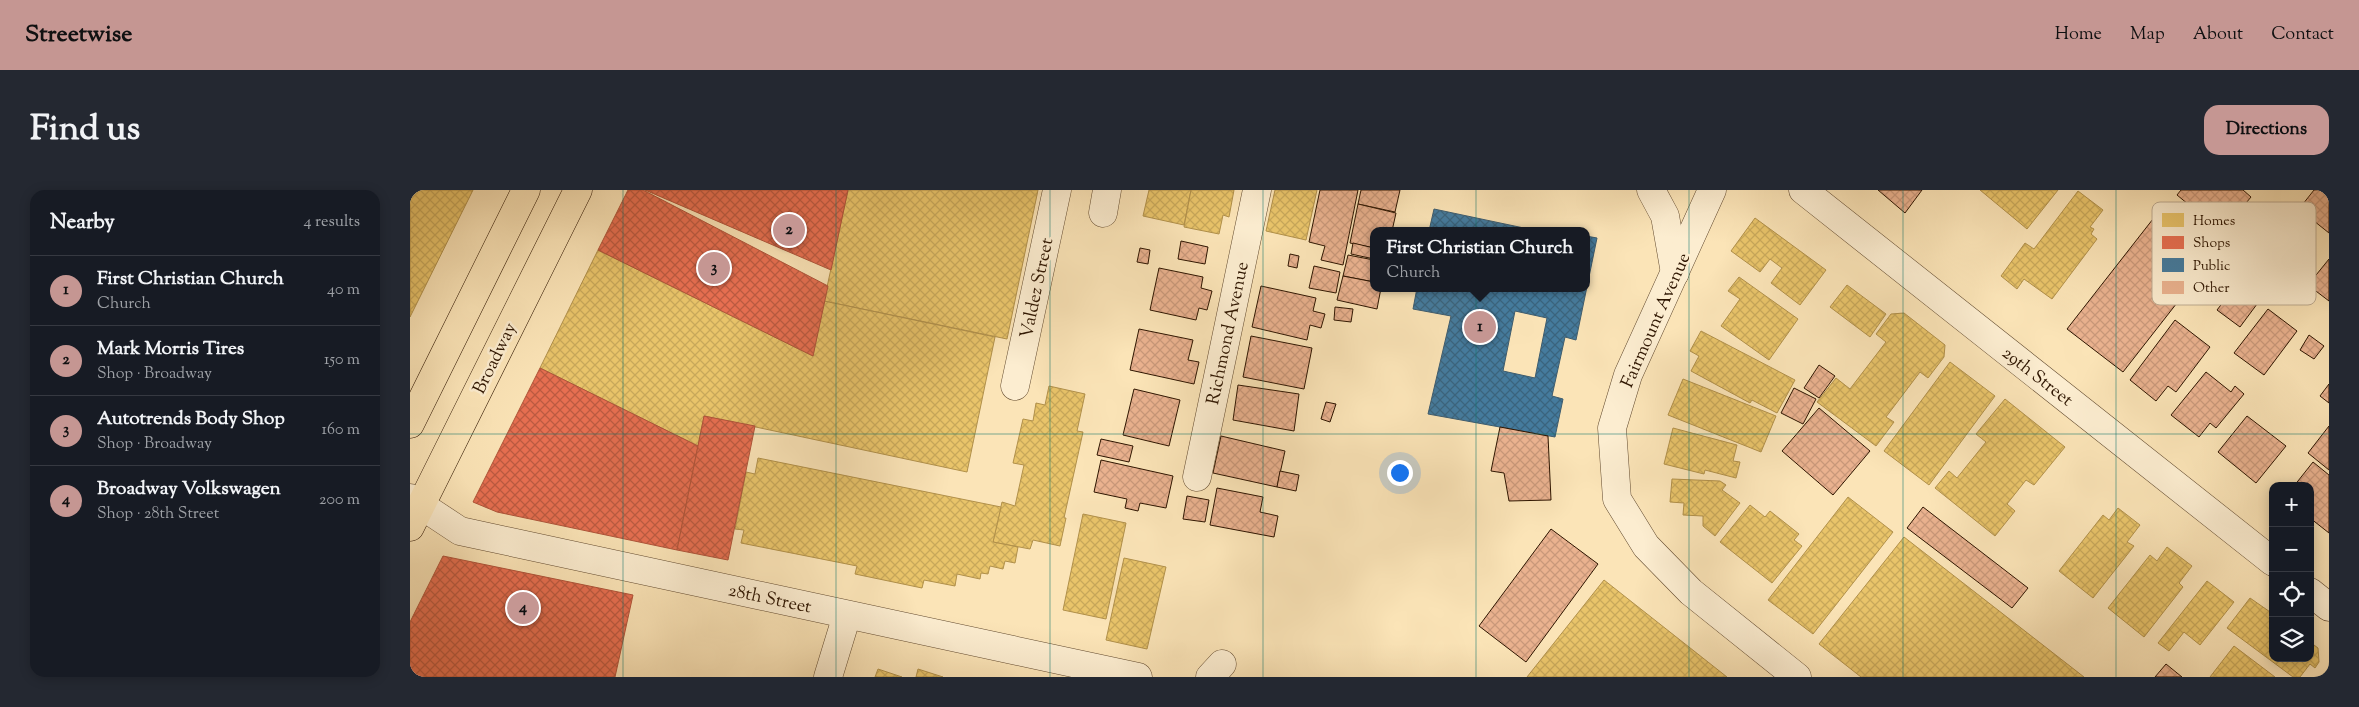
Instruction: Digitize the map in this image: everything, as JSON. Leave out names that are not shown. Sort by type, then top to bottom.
[{"type":"main road","points":[[410,424],[526,190]]},
{"type":"main road","name":"Broadway","points":[[414,510],[578,190]]},
{"type":"street","name":"Valdez Street","points":[[1015,386],[1057,190]]},
{"type":"street","name":"Richmond Avenue","points":[[1197,476],[1257,190]]},
{"type":"street","points":[[1650,190],[1664,216],[1675,273]]},
{"type":"street","name":"Fairmount Avenue","points":[[1712,190],[1628,375],[1612,428],[1616,499],[1646,546],[1690,592],[1797,677]]},
{"type":"street","name":"29th Street","points":[[1803,190],[2269,559]]},
{"type":"street","name":"28th Street","points":[[414,510],[460,531],[1138,677]]},
{"type":"street","points":[[2314,595],[2329,606]]},
{"type":"street","points":[[828,677],[847,615]]},
{"type":"building: Homes","points":[[410,190],[473,190],[410,317]]},
{"type":"building: Homes","points":[[848,190],[1038,190],[1007,339],[824,301]]},
{"type":"building: Homes","points":[[1149,190],[1191,190],[1184,225],[1143,216]]},
{"type":"building: Homes","points":[[1191,190],[1234,190],[1229,217],[1223,215],[1219,234],[1184,227]]},
{"type":"building: Homes","points":[[1275,190],[1317,190],[1306,240],[1266,231]]},
{"type":"building: Homes","points":[[1980,190],[2058,190],[2027,229]]},
{"type":"building: Homes","points":[[2078,191],[2103,210],[2090,227],[2094,229],[2091,234],[2097,239],[2052,299],[2024,279],[2017,289],[2001,276],[2025,243],[2034,249]]},
{"type":"building: Homes","points":[[1755,218],[1826,270],[1800,305],[1771,283],[1782,268],[1770,259],[1760,272],[1731,251]]},
{"type":"building: Homes","points":[[598,250],[813,356],[824,301],[995,337],[967,472],[704,416],[698,446],[540,368]]},
{"type":"building: Homes","points":[[1739,277],[1798,319],[1769,360],[1721,326],[1740,299],[1728,291]]},
{"type":"building: Homes","points":[[1847,285],[1886,314],[1870,337],[1830,307]]},
{"type":"building: Homes","points":[[1904,313],[1945,345],[1944,357],[1928,378],[1920,372],[1886,417],[1894,422],[1876,446],[1817,402],[1836,378],[1850,389],[1886,342],[1876,334],[1891,314]]},
{"type":"building: Homes","points":[[1701,331],[1795,380],[1777,413],[1752,400],[1750,403],[1691,371],[1699,356],[1690,351]]},
{"type":"building: Homes","points":[[1950,362],[1995,396],[1929,485],[1884,451]]},
{"type":"building: Homes","points":[[1683,379],[1776,416],[1761,452],[1668,415]]},
{"type":"building: Homes","points":[[1049,386],[1085,394],[1077,431],[1083,432],[1064,518],[1066,518],[1060,546],[1033,540],[1030,549],[993,542],[1002,502],[1015,506],[1024,465],[1013,463],[1023,419],[1033,421],[1036,403],[1045,405]]},
{"type":"building: Homes","points":[[2005,399],[2065,447],[2034,485],[2026,480],[2007,504],[2015,511],[1995,536],[1935,488],[1949,471],[1957,478],[1986,442],[1976,434]]},
{"type":"building: Homes","points":[[1673,428],[1737,445],[1733,461],[1740,462],[1736,478],[1705,470],[1704,474],[1664,464]]},
{"type":"building: Homes","points":[[758,458],[1001,507],[993,542],[1018,547],[1015,563],[1005,561],[1003,569],[990,566],[988,574],[981,573],[980,579],[957,574],[955,586],[924,580],[922,588],[855,574],[857,566],[741,543],[744,530],[735,529],[746,472],[755,474]]},
{"type":"building: Homes","points":[[1672,479],[1720,481],[1726,485],[1722,490],[1740,503],[1715,536],[1703,526],[1703,516],[1683,515],[1684,503],[1670,502]]},
{"type":"building: Homes","points":[[1848,497],[1893,532],[1813,634],[1768,600]]},
{"type":"building: Homes","points":[[1750,505],[1765,517],[1770,511],[1799,534],[1794,540],[1802,546],[1772,583],[1720,542]]},
{"type":"building: Homes","points":[[2118,508],[2140,525],[2127,542],[2134,546],[2093,598],[2059,571],[2103,515],[2109,520]]},
{"type":"building: Homes","points":[[1083,514],[1126,523],[1106,619],[1063,610]]},
{"type":"building: Homes","points":[[1904,537],[2084,677],[1861,677],[1819,644]]},
{"type":"building: Homes","points":[[2167,547],[2192,566],[2179,583],[2183,587],[2144,637],[2108,608],[2150,555],[2157,561]]},
{"type":"building: Homes","points":[[1124,558],[1166,567],[1147,649],[1106,640]]},
{"type":"building: Homes","points":[[1604,580],[1727,677],[1527,677]]},
{"type":"building: Homes","points":[[2207,581],[2234,602],[2200,645],[2184,632],[2169,651],[2158,643]]},
{"type":"building: Homes","points":[[2250,598],[2269,611],[2269,659],[2227,628]]},
{"type":"building: Homes","points":[[2314,645],[2318,648],[2319,662],[2315,668],[2310,664],[2300,677],[2293,677],[2273,662],[2314,662]]},
{"type":"building: Homes","points":[[2234,646],[2275,677],[2210,677]]},
{"type":"building: Homes","points":[[878,669],[902,677],[875,677]]},
{"type":"building: Homes","points":[[918,669],[943,677],[916,677]]},
{"type":"building: Shops","points":[[628,190],[643,190],[828,286],[813,356],[598,250]]},
{"type":"building: Shops","points":[[645,190],[848,190],[831,270]]},
{"type":"building: Shops","points":[[540,368],[698,446],[677,550],[497,512],[473,502]]},
{"type":"building: Shops","points":[[704,416],[755,426],[728,560],[677,550]]},
{"type":"building: Shops","points":[[443,556],[633,595],[615,677],[410,677],[410,622]]},
{"type":"building: Public","points":[[1434,209],[1519,227],[1430,227]]},
{"type":"building: Public","points":[[1590,237],[1597,238],[1590,272]]},
{"type":"building: Public","points":[[1416,292],[1586,292],[1576,340],[1565,337],[1552,396],[1563,399],[1555,437],[1428,414],[1451,316],[1413,309]],"holes":[[[1515,311],[1547,318],[1535,378],[1503,371]]]},
{"type":"building: Other","points":[[1320,190],[1358,190],[1343,265],[1321,260],[1325,246],[1309,242]]},
{"type":"building: Other","points":[[1361,190],[1400,190],[1395,212],[1358,204]]},
{"type":"building: Other","points":[[1878,190],[1922,190],[1905,213]]},
{"type":"building: Other","points":[[2181,190],[2243,190],[2251,197],[2247,202],[2186,202],[2177,195]]},
{"type":"building: Other","points":[[2314,190],[2329,190],[2329,233],[2316,223],[2316,202],[2305,202]]},
{"type":"building: Other","points":[[1358,204],[1396,213],[1393,227],[1370,227],[1370,247],[1350,243]]},
{"type":"building: Other","points":[[2152,220],[2152,305],[2175,305],[2123,372],[2067,329]]},
{"type":"building: Other","points":[[1181,241],[1208,247],[1205,264],[1178,259]]},
{"type":"building: Other","points":[[1353,243],[1370,247],[1370,258],[1351,254]]},
{"type":"building: Other","points":[[1140,248],[1150,250],[1148,264],[1137,262]]},
{"type":"building: Other","points":[[1290,254],[1299,256],[1297,268],[1288,266]]},
{"type":"building: Other","points":[[1348,255],[1370,259],[1370,281],[1343,276]]},
{"type":"building: Other","points":[[2329,259],[2329,301],[2316,291],[2316,275]]},
{"type":"building: Other","points":[[1314,266],[1340,272],[1336,293],[1309,288]]},
{"type":"building: Other","points":[[1159,268],[1203,277],[1201,288],[1212,291],[1207,310],[1199,308],[1196,320],[1150,310]]},
{"type":"building: Other","points":[[1343,276],[1370,281],[1370,292],[1380,292],[1377,309],[1337,300]]},
{"type":"building: Other","points":[[1261,286],[1316,298],[1313,311],[1325,314],[1321,328],[1310,325],[1307,340],[1252,327]]},
{"type":"building: Other","points":[[2221,305],[2256,305],[2240,327],[2217,310]]},
{"type":"building: Other","points":[[1335,307],[1353,309],[1351,322],[1334,320]]},
{"type":"building: Other","points":[[2268,309],[2297,331],[2264,375],[2234,353]]},
{"type":"building: Other","points":[[2175,320],[2210,347],[2176,392],[2168,386],[2156,401],[2130,380]]},
{"type":"building: Other","points":[[1139,329],[1193,340],[1188,360],[1199,362],[1194,384],[1130,370]]},
{"type":"building: Other","points":[[2309,335],[2324,346],[2314,359],[2300,350]]},
{"type":"building: Other","points":[[1251,336],[1312,348],[1304,389],[1243,377]]},
{"type":"building: Other","points":[[1819,365],[1835,376],[1819,398],[1804,388]]},
{"type":"building: Other","points":[[2206,372],[2231,392],[2235,386],[2244,394],[2216,428],[2210,423],[2199,437],[2171,415]]},
{"type":"building: Other","points":[[2329,384],[2329,403],[2320,396]]},
{"type":"building: Other","points":[[1238,385],[1299,394],[1294,431],[1233,420]]},
{"type":"building: Other","points":[[1794,388],[1816,399],[1803,424],[1781,413]]},
{"type":"building: Other","points":[[1134,389],[1180,400],[1169,446],[1123,435]]},
{"type":"building: Other","points":[[1326,402],[1336,404],[1330,422],[1321,419]]},
{"type":"building: Other","points":[[1819,408],[1870,451],[1833,495],[1782,451]]},
{"type":"building: Other","points":[[2247,416],[2286,446],[2256,483],[2218,452]]},
{"type":"building: Other","points":[[2329,426],[2329,470],[2308,453]]},
{"type":"building: Other","points":[[1500,427],[1548,436],[1551,500],[1509,501],[1504,473],[1491,471]]},
{"type":"building: Other","points":[[1221,436],[1285,451],[1277,487],[1213,473]]},
{"type":"building: Other","points":[[1101,439],[1133,446],[1129,462],[1097,455]]},
{"type":"building: Other","points":[[1101,460],[1173,476],[1166,508],[1140,503],[1138,511],[1125,508],[1127,499],[1094,492]]},
{"type":"building: Other","points":[[2313,462],[2329,475],[2329,533],[2314,521],[2314,482],[2297,482]]},
{"type":"building: Other","points":[[1280,471],[1299,475],[1296,491],[1277,487]]},
{"type":"building: Other","points":[[1217,488],[1263,497],[1260,512],[1278,516],[1274,537],[1210,525]]},
{"type":"building: Other","points":[[1187,496],[1209,500],[1205,522],[1183,519]]},
{"type":"building: Other","points":[[1923,507],[2028,588],[2012,608],[1907,528]]},
{"type":"building: Other","points":[[1551,529],[1598,564],[1526,662],[1479,626]]},
{"type":"building: Other","points":[[2166,664],[2182,677],[2155,677]]},
{"type":"place","name":"Mark Morris Tires","points":[[789,230]]},
{"type":"place","name":"Autotrends Body Shop","points":[[714,268]]},
{"type":"place","name":"First Christian Church","points":[[1480,327]]},
{"type":"place","name":"Broadway Volkswagen","points":[[523,608]]}]
